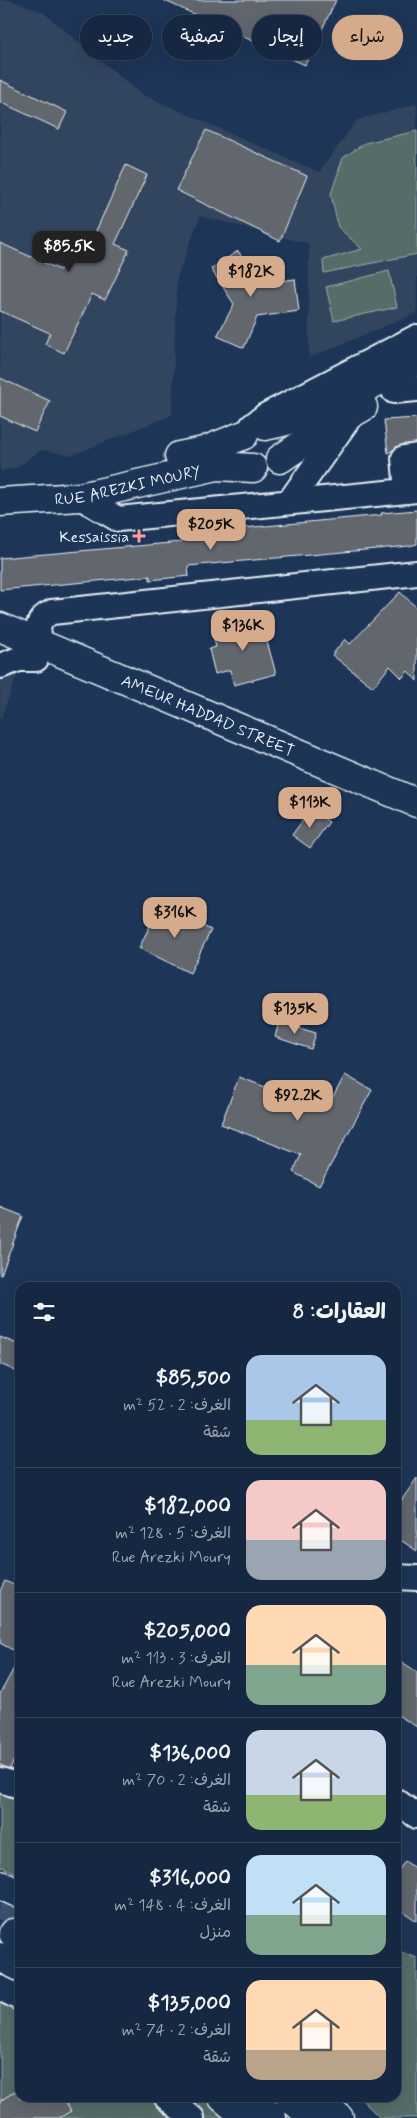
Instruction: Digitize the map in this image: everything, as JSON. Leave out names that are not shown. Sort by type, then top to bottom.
[{"type":"main road","name":"RUE AREZKI MOURY","points":[[0,485],[95,476],[204,451],[252,430],[296,418],[339,401],[417,361]]},
{"type":"main road","points":[[280,459],[283,453],[282,439],[272,428],[252,430],[241,440],[240,453],[247,464],[253,468],[265,469],[271,467],[324,429],[356,410],[409,387]]},
{"type":"main road","name":"RUE AREZKI MOURY","points":[[0,502],[80,497],[208,468],[229,466],[253,468]]},
{"type":"main road","points":[[0,620],[39,651]]},
{"type":"main road","name":"AMEUR HADDAD STREET","points":[[0,626],[39,651],[417,818]]},
{"type":"main road","name":"AMEUR HADDAD STREET","points":[[0,645],[39,651],[417,803]]},
{"type":"main road","points":[[0,1885],[15,1892]]},
{"type":"main road","points":[[0,1957],[15,1964]]},
{"type":"main road","points":[[228,2102],[247,2118]]},
{"type":"main road","points":[[255,2102],[272,2118]]},
{"type":"main road","points":[[294,2102],[312,2118]]},
{"type":"main road","points":[[323,2102],[339,2118]]},
{"type":"street","points":[[252,430],[264,416],[417,337]]},
{"type":"street","points":[[290,501],[356,410]]},
{"type":"street","points":[[80,497],[118,519],[412,490],[404,458],[417,456]]},
{"type":"street","points":[[0,666],[39,651],[38,625],[41,619],[52,612],[417,574]]},
{"type":"street","points":[[401,1577],[417,1578]]},
{"type":"street","points":[[0,1780],[15,1784]]},
{"type":"street","points":[[401,1805],[417,1816]]},
{"type":"street","points":[[0,1988],[15,1996]]},
{"type":"street","points":[[172,2102],[192,2118]]},
{"type":"shaded area","points":[[0,0],[11,0],[44,13],[80,43],[80,60],[100,60],[141,94],[319,172],[357,120],[417,104],[417,313],[309,358],[309,244],[200,216],[177,278],[172,415],[72,455],[41,450],[16,468],[0,471]]},
{"type":"shaded area","points":[[10,669],[18,673],[0,721],[0,679]]},
{"type":"green space","points":[[417,131],[417,254],[324,273],[323,260],[362,249],[338,227],[331,194],[343,158],[365,143]]},
{"type":"green space","points":[[389,271],[397,307],[334,321],[326,287]]},
{"type":"green space","points":[[0,1790],[15,1793],[15,1873],[0,1866]]},
{"type":"green space","points":[[401,1952],[417,1958],[417,2118],[380,2118],[364,2102],[401,2102]]},
{"type":"green space","points":[[0,1965],[15,1972],[15,2102],[215,2102],[234,2118],[0,2118]]},
{"type":"building","points":[[163,0],[336,0],[322,29],[322,15],[252,15],[252,41],[242,36],[242,15],[196,15]]},
{"type":"building","points":[[294,60],[307,60],[305,65]]},
{"type":"building","points":[[0,80],[67,112],[59,129],[0,102]]},
{"type":"building","points":[[206,130],[307,176],[280,241],[176,190]]},
{"type":"building","points":[[126,165],[147,175],[115,244],[129,250],[105,300],[92,294],[64,353],[45,344],[50,333],[0,311],[0,243],[60,270],[70,250],[84,257]]},
{"type":"building","points":[[238,251],[260,284],[295,279],[299,311],[257,317],[244,348],[217,336],[234,304],[211,269]]},
{"type":"building","points":[[0,378],[50,401],[35,432],[0,416]]},
{"type":"building","points":[[417,418],[417,443],[401,445],[388,453],[384,420]]},
{"type":"building","points":[[417,510],[417,544],[409,546],[188,566],[189,576],[150,580],[150,576],[0,590],[0,558],[182,542],[181,534]]},
{"type":"building","points":[[400,592],[417,608],[417,681],[408,671],[402,678],[390,666],[373,687],[332,655],[345,639],[350,644]]},
{"type":"building","points":[[260,616],[276,674],[234,685],[230,670],[215,674],[209,649],[216,647],[213,636],[228,632],[226,625]]},
{"type":"building","points":[[311,809],[329,822],[310,848],[292,835]]},
{"type":"building","points":[[160,905],[211,930],[190,973],[139,948]]},
{"type":"building","points":[[279,1022],[316,1033],[311,1049],[275,1037]]},
{"type":"building","points":[[345,1075],[372,1090],[319,1186],[293,1172],[301,1155],[221,1124],[239,1077],[326,1110]]},
{"type":"building","points":[[0,1207],[23,1216],[1,1275],[0,1275]]},
{"type":"building","points":[[0,1337],[15,1343],[15,1371],[0,1364]]},
{"type":"building","points":[[417,1478],[417,1551],[401,1540],[401,1501]]},
{"type":"building","points":[[5,1581],[15,1586],[15,1651],[0,1643],[0,1591]]},
{"type":"building","points":[[401,1661],[417,1672],[417,1727],[401,1717]]},
{"type":"building","points":[[15,1666],[15,1758],[10,1769],[0,1765],[0,1694]]},
{"type":"building","points":[[405,1861],[417,1870],[417,1921],[401,1910],[401,1867]]},
{"type":"building","points":[[15,2091],[15,2102],[65,2102],[71,2111],[59,2118],[0,2118],[0,2101]]},
{"type":"tunnel","points":[[0,1905],[15,1911]]},
{"type":"place","name":"Kessaissia","points":[[139,536]]}]
